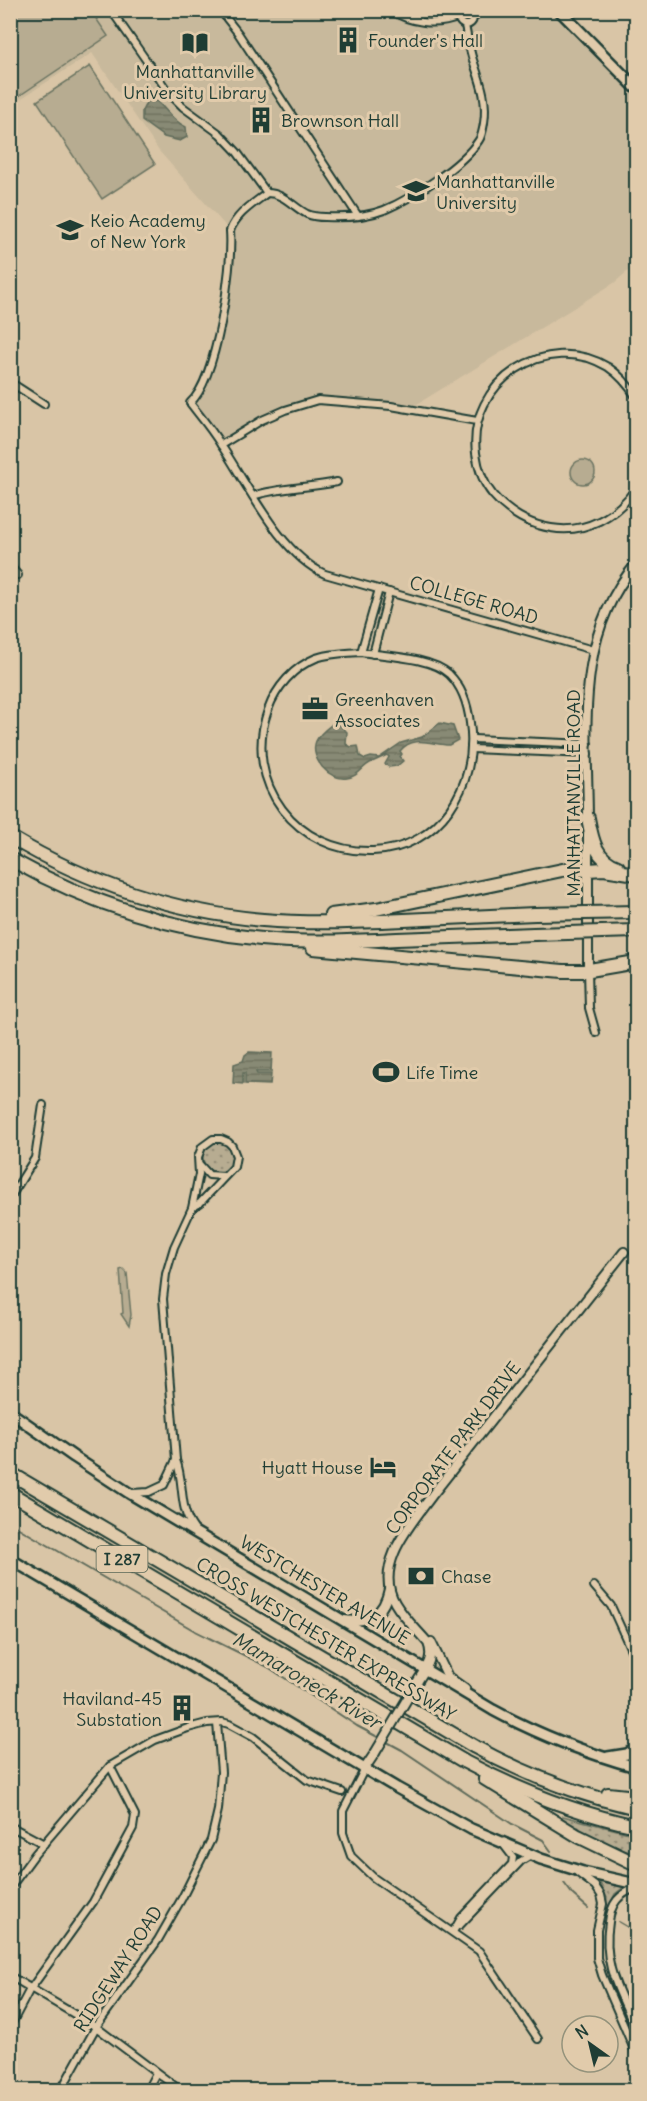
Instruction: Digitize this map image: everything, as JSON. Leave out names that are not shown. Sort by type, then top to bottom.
[{"type":"highway","points":[[588,818],[594,844],[602,858],[615,866],[636,873]]},
{"type":"highway","points":[[10,837],[70,869],[125,891],[182,907],[228,916],[326,922],[636,912]]},
{"type":"highway","points":[[10,859],[64,887],[126,911],[179,926],[290,946],[563,971],[588,970],[636,962]]},
{"type":"highway","points":[[228,916],[321,916],[354,913],[561,870],[604,869],[636,873]]},
{"type":"highway","points":[[238,936],[280,941],[335,942],[636,932]]},
{"type":"highway","points":[[10,1467],[45,1494]]},
{"type":"highway","name":"CROSS WESTCHESTER EXPRESSWAY","points":[[10,1473],[506,1764],[561,1786],[636,1808]]},
{"type":"highway","name":"CROSS WESTCHESTER EXPRESSWAY","points":[[10,1494],[476,1768],[530,1793],[587,1813],[636,1826]]},
{"type":"highway","points":[[414,1732],[515,1799],[578,1836],[636,1864]]},
{"type":"highway","points":[[561,1786],[636,1797]]},
{"type":"main road","points":[[559,10],[634,82]]},
{"type":"main road","name":"WESTCHESTER AVENUE","points":[[10,1412],[129,1492],[493,1710],[524,1727],[568,1746],[636,1767]]},
{"type":"main road","points":[[10,1559],[440,1812],[503,1844],[531,1855],[636,1886]]},
{"type":"main road","points":[[603,1758],[618,1756],[636,1748]]},
{"type":"street","points":[[111,10],[169,93],[183,107],[220,134],[237,152],[267,193],[278,195],[307,214],[323,217],[358,216],[383,210],[416,193],[465,156],[481,138],[485,117],[484,92],[472,58],[465,25],[459,17]]},
{"type":"street","points":[[220,10],[244,42],[358,216]]},
{"type":"street","points":[[390,10],[403,18],[420,21],[441,22],[459,17],[468,11],[473,18]]},
{"type":"street","points":[[410,10],[420,21]]},
{"type":"street","points":[[465,25],[471,24],[473,18],[481,10]]},
{"type":"street","name":"COLLEGE ROAD","points":[[267,193],[232,223],[222,321],[206,380],[198,397],[190,403],[221,445],[253,496],[300,558],[312,568],[346,580],[593,650]]},
{"type":"street","points":[[636,397],[621,377],[608,367],[570,354],[554,355],[511,372],[494,389],[484,403],[477,422],[476,447],[478,464],[484,481],[503,506],[522,520],[555,528],[582,528],[620,509],[636,488]]},
{"type":"street","points":[[10,382],[44,404]]},
{"type":"street","points":[[221,445],[262,420],[318,400],[391,406],[477,422]]},
{"type":"street","points":[[253,496],[273,490],[337,482]]},
{"type":"street","name":"MANHATTANVILLE ROAD","points":[[596,1033],[589,1008],[588,970],[588,676],[593,650],[610,605],[636,564]]},
{"type":"street","points":[[10,566],[18,575]]},
{"type":"street","points":[[361,652],[380,589]]},
{"type":"street","points":[[373,654],[389,592]]},
{"type":"street","points":[[361,652],[421,662],[437,666],[448,673],[465,701],[473,739],[470,769],[451,809],[436,826],[418,838],[397,847],[375,851],[332,846],[312,836],[294,823],[277,802],[269,787],[263,766],[261,744],[264,722],[283,682],[316,658],[361,652]]},
{"type":"street","points":[[473,739],[588,744]]},
{"type":"street","points":[[472,749],[588,754]]},
{"type":"street","points":[[10,1198],[35,1158],[43,1105]]},
{"type":"street","points":[[192,1208],[200,1203],[234,1167],[236,1156],[232,1146],[225,1140],[213,1139],[205,1143],[200,1151],[192,1208],[169,1260],[163,1299],[176,1460],[180,1470],[185,1514],[196,1532]]},
{"type":"street","points":[[199,1163],[201,1168],[209,1174],[224,1175]]},
{"type":"street","name":"CORPORATE PARK DRIVE","points":[[389,1588],[390,1564],[399,1542],[408,1529],[500,1407],[624,1252]]},
{"type":"street","points":[[129,1492],[141,1494],[164,1485],[176,1460]]},
{"type":"street","points":[[594,1586],[611,1606],[636,1661]]},
{"type":"street","points":[[342,1619],[353,1622],[372,1617],[383,1607],[389,1588]]},
{"type":"street","points":[[389,1588],[398,1608],[428,1643],[430,1662],[365,1768],[343,1811],[343,1833],[351,1856],[374,1878],[479,1951],[538,2039]]},
{"type":"street","points":[[416,1629],[432,1642],[448,1677],[493,1710]]},
{"type":"street","points":[[10,1888],[110,1766],[155,1740],[188,1728],[217,1723],[229,1724],[253,1737],[307,1780],[342,1792]]},
{"type":"street","name":"RIDGEWAY ROAD","points":[[61,2091],[96,2027],[158,1941],[211,1840],[218,1810],[220,1772],[217,1723]]},
{"type":"street","points":[[10,2027],[32,1988],[93,1902],[134,1828],[135,1815],[110,1766]]},
{"type":"street","points":[[10,1826],[44,1844]]},
{"type":"street","points":[[453,1932],[461,1918],[514,1861],[503,1844]]},
{"type":"street","points":[[453,1932],[521,1861],[531,1855]]},
{"type":"street","points":[[573,1869],[589,1880],[601,1895],[603,1904],[597,1930],[597,1958],[636,2054]]},
{"type":"street","points":[[636,1886],[619,1897],[613,1905],[606,1950],[610,1968],[636,2029]]},
{"type":"street","points":[[10,1976],[96,2027],[180,2091]]},
{"type":"street","points":[[147,2091],[156,2073]]},
{"type":"shaded area","points":[[17,10],[91,11],[108,36],[16,98],[11,90],[10,15]]},
{"type":"shaded area","name":"Manhattanville University","points":[[11,11],[557,11],[636,94],[636,264],[614,283],[409,409],[318,400],[285,410],[221,445],[190,403],[198,397],[222,321],[230,231],[159,151],[92,53],[11,105]]},
{"type":"shaded area","points":[[90,66],[155,164],[102,199],[37,101]]},
{"type":"shaded area","points":[[152,98],[175,120],[186,127],[187,137],[180,141],[164,137],[142,121],[142,111],[148,99]]},
{"type":"shaded area","points":[[583,460],[591,464],[595,472],[591,480],[583,484],[575,480],[571,472],[575,464]]},
{"type":"shaded area","points":[[336,721],[347,732],[346,744],[351,747],[358,746],[360,756],[365,759],[379,758],[401,743],[422,737],[440,723],[453,726],[458,740],[449,745],[411,743],[400,751],[403,761],[397,766],[389,767],[385,764],[389,757],[387,755],[367,765],[354,776],[340,778],[327,772],[315,754],[316,741]]},
{"type":"shaded area","points":[[249,1052],[272,1053],[271,1072],[256,1072],[257,1074],[271,1074],[270,1085],[245,1084],[245,1073],[243,1073],[243,1084],[233,1083],[234,1064],[243,1061]]},
{"type":"shaded area","points":[[218,1142],[228,1147],[233,1157],[228,1167],[218,1172],[208,1167],[203,1157],[208,1147]]},
{"type":"shaded area","points":[[123,1269],[127,1273],[131,1315],[129,1326],[121,1314],[123,1313],[120,1270]]},
{"type":"shaded area","points":[[563,1816],[636,1835],[636,1855],[588,1834],[570,1824],[562,1818]]},
{"type":"shaded area","points":[[599,1881],[624,1887],[615,1894],[608,1908],[606,1907],[607,1898]]},
{"type":"waterway","name":"Mamaroneck River","points":[[10,1523],[195,1631],[268,1667],[357,1726],[402,1750],[512,1824],[543,1840],[551,1851]]},
{"type":"waterway","name":"Mamaroneck River","points":[[564,1883],[573,1895],[588,1908]]},
{"type":"waterway","name":"Mamaroneck River","points":[[619,1922],[636,1932]]},
{"type":"place","name":"Founder's Hall","points":[[348,40]]},
{"type":"place","name":"Manhattanville University Library","points":[[195,43]]},
{"type":"place","name":"Brownson Hall","points":[[261,120]]},
{"type":"place","name":"Manhattanville University","points":[[416,191]]},
{"type":"place","name":"Keio Academy of New York","points":[[70,230]]},
{"type":"place","name":"Greenhaven Associates","points":[[315,709]]},
{"type":"place","name":"Life Time","points":[[386,1072]]},
{"type":"place","name":"Hyatt House","points":[[383,1467]]},
{"type":"place","name":"Chase","points":[[421,1576]]},
{"type":"place","name":"Haviland-45 Substation","points":[[182,1708]]}]
